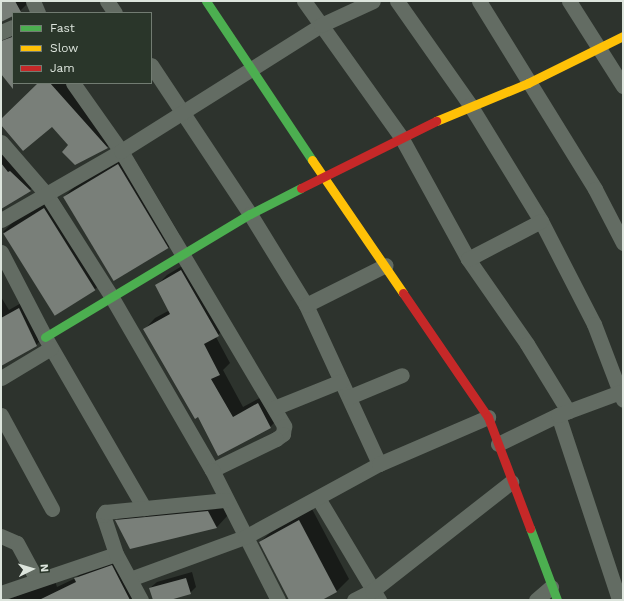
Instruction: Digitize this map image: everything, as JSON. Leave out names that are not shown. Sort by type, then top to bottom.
[{"type":"street","points":[[33,1],[38,12]]},
{"type":"street","points":[[107,1],[114,12]]},
{"type":"street","points":[[206,1],[250,70],[386,265],[488,417],[554,594],[536,600]]},
{"type":"street","points":[[304,1],[401,137],[468,260],[527,344],[563,413],[619,599]]},
{"type":"street","points":[[1,220],[47,195],[121,151],[321,25],[373,1]]},
{"type":"street","points":[[397,1],[470,105],[541,221],[594,324],[622,395],[563,413],[498,444]]},
{"type":"street","points":[[479,1],[594,189],[623,243]]},
{"type":"street","points":[[569,1],[623,86]]},
{"type":"street","points":[[1,32],[12,27]]},
{"type":"street","points":[[1,378],[111,296],[184,255],[250,214],[401,137],[470,105],[528,83],[598,47],[623,36]]},
{"type":"street","points":[[152,66],[250,214],[306,304],[379,464]]},
{"type":"street","points":[[74,84],[121,151],[284,426],[282,434],[212,470]]},
{"type":"street","points":[[1,142],[47,195],[111,296],[212,470],[278,600]]},
{"type":"street","points":[[468,260],[541,221]]},
{"type":"street","points":[[1,252],[48,343],[144,508]]},
{"type":"street","points":[[306,304],[386,265]]},
{"type":"street","points":[[349,397],[402,375]]},
{"type":"street","points":[[274,408],[341,381]]},
{"type":"street","points":[[1,415],[52,509]]},
{"type":"street","points":[[130,579],[245,537],[379,464],[488,417]]},
{"type":"street","points":[[354,600],[375,595],[511,482]]},
{"type":"street","points":[[318,498],[375,595]]},
{"type":"street","points":[[141,600],[116,554],[103,515],[105,512],[226,500]]},
{"type":"street","points":[[1,536],[17,543],[37,580]]},
{"type":"street","points":[[1,593],[116,554]]},
{"type":"building","points":[[1,1],[15,1],[21,12],[12,12],[12,16],[1,22]]},
{"type":"building","points":[[12,37],[13,89],[1,74],[1,41]]},
{"type":"building","points":[[37,84],[51,84],[108,148],[75,165],[62,152],[68,145],[52,127],[23,151],[1,125],[1,119]]},
{"type":"building","points":[[1,163],[8,172],[10,171],[31,191],[1,209]]},
{"type":"building","points":[[118,164],[168,248],[114,281],[63,197]]},
{"type":"building","points":[[44,208],[95,290],[55,316],[3,233]]},
{"type":"building","points":[[181,270],[219,336],[204,344],[220,375],[211,379],[233,417],[258,403],[271,428],[218,456],[198,417],[195,419],[143,329],[170,314],[155,285]]},
{"type":"building","points":[[19,308],[37,346],[1,366],[1,318]]},
{"type":"building","points":[[208,511],[217,528],[130,549],[115,520]]},
{"type":"building","points":[[299,520],[337,592],[322,600],[289,600],[259,542]]},
{"type":"building","points":[[112,565],[130,600],[39,600],[76,582],[74,578]]},
{"type":"building","points":[[186,578],[191,594],[170,600],[153,600],[149,588]]},
{"type":"traffic: fast","points":[[206,1],[312,160]]},
{"type":"traffic: fast","points":[[45,337],[250,214],[301,188]]},
{"type":"traffic: fast","points":[[530,528],[557,600]]},
{"type":"traffic: slow","points":[[436,121],[528,83],[623,36]]},
{"type":"traffic: slow","points":[[312,160],[403,293]]},
{"type":"traffic: jam","points":[[301,188],[436,121]]},
{"type":"traffic: jam","points":[[403,293],[488,417],[530,528]]}]
